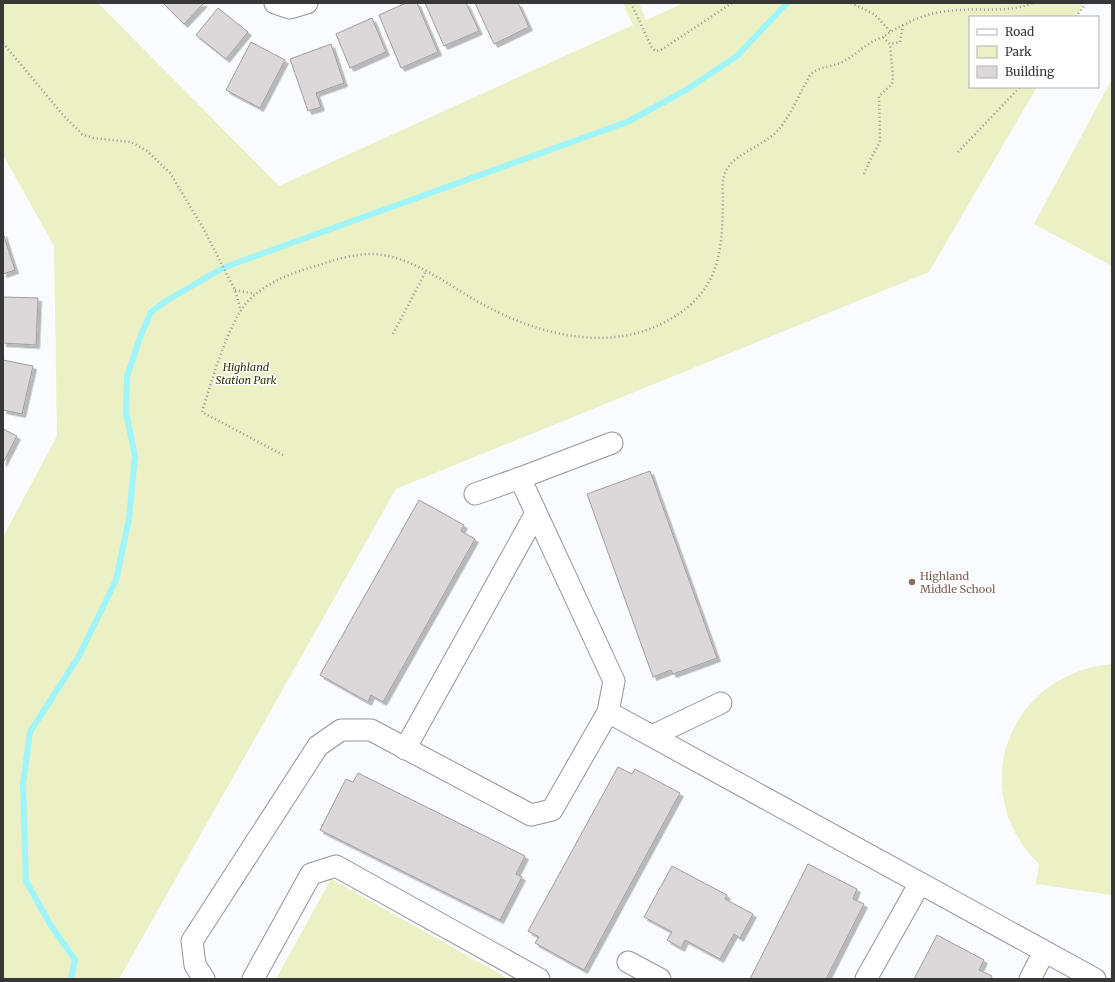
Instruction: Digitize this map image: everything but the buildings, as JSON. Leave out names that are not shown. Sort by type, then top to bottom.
[{"type":"street","points":[[278,4],[290,8],[307,3]]},
{"type":"street","points":[[475,494],[612,443]]},
{"type":"street","points":[[204,979],[195,965],[192,941],[318,746],[341,730],[371,730],[531,815],[552,810],[608,712],[614,681],[520,478]]},
{"type":"street","points":[[405,749],[536,513]]},
{"type":"street","points":[[652,736],[722,703]]},
{"type":"street","points":[[608,712],[1095,979]]},
{"type":"street","points":[[253,979],[311,874],[336,866],[539,979]]},
{"type":"street","points":[[866,979],[920,883]]},
{"type":"street","points":[[1030,979],[1044,952]]},
{"type":"street","points":[[628,962],[660,979]]},
{"type":"path","points":[[631,3],[651,46],[655,51],[661,50],[732,3]]},
{"type":"path","points":[[851,3],[874,14],[891,32]]},
{"type":"path","points":[[283,455],[202,412],[216,370],[241,312],[255,294],[284,277],[308,268],[358,255],[373,254],[402,260],[426,271],[506,316],[540,330],[577,337],[620,336],[640,332],[672,317],[700,296],[707,288],[714,274],[722,231],[723,177],[726,169],[732,162],[766,142],[781,128],[810,75],[816,70],[828,68],[843,62],[873,40],[883,37],[903,25],[935,13],[948,10],[1009,9],[1033,3]]},
{"type":"path","points":[[1077,16],[1086,3]]},
{"type":"path","points":[[890,44],[900,42],[903,25]]},
{"type":"path","points":[[864,174],[880,142],[882,132],[878,103],[880,96],[892,84],[893,77],[890,44],[883,37]]},
{"type":"path","points":[[3,43],[67,120],[82,134],[93,138],[131,142],[147,151],[170,173],[202,226],[235,290],[241,312]]},
{"type":"path","points":[[958,152],[1019,88]]},
{"type":"path","points":[[393,334],[426,271]]},
{"type":"path","points":[[235,290],[255,294]]},
{"type":"green space","name":"Highland Station Park","points":[[3,3],[98,3],[279,186],[633,25],[623,3],[639,3],[646,20],[684,3],[1084,3],[1078,16],[969,16],[969,88],[1036,88],[929,272],[396,489],[119,979],[3,979],[3,537],[57,436],[54,246],[3,155]]},
{"type":"green space","points":[[1112,79],[1112,266],[1034,224]]},
{"type":"green space","points":[[1112,664],[1112,895],[1036,884],[1039,864],[1016,835],[1004,803],[1002,771],[1009,740],[1024,712],[1047,689],[1076,672]]},
{"type":"green space","points":[[331,879],[509,979],[276,979]]},
{"type":"waterway","points":[[71,979],[75,960],[50,924],[26,881],[23,785],[30,732],[79,656],[116,580],[129,519],[135,456],[126,413],[127,377],[141,335],[151,312],[166,301],[223,268],[627,122],[686,90],[737,56],[787,3]]},
{"type":"place","name":"Highland Middle School","points":[[912,582]]}]
